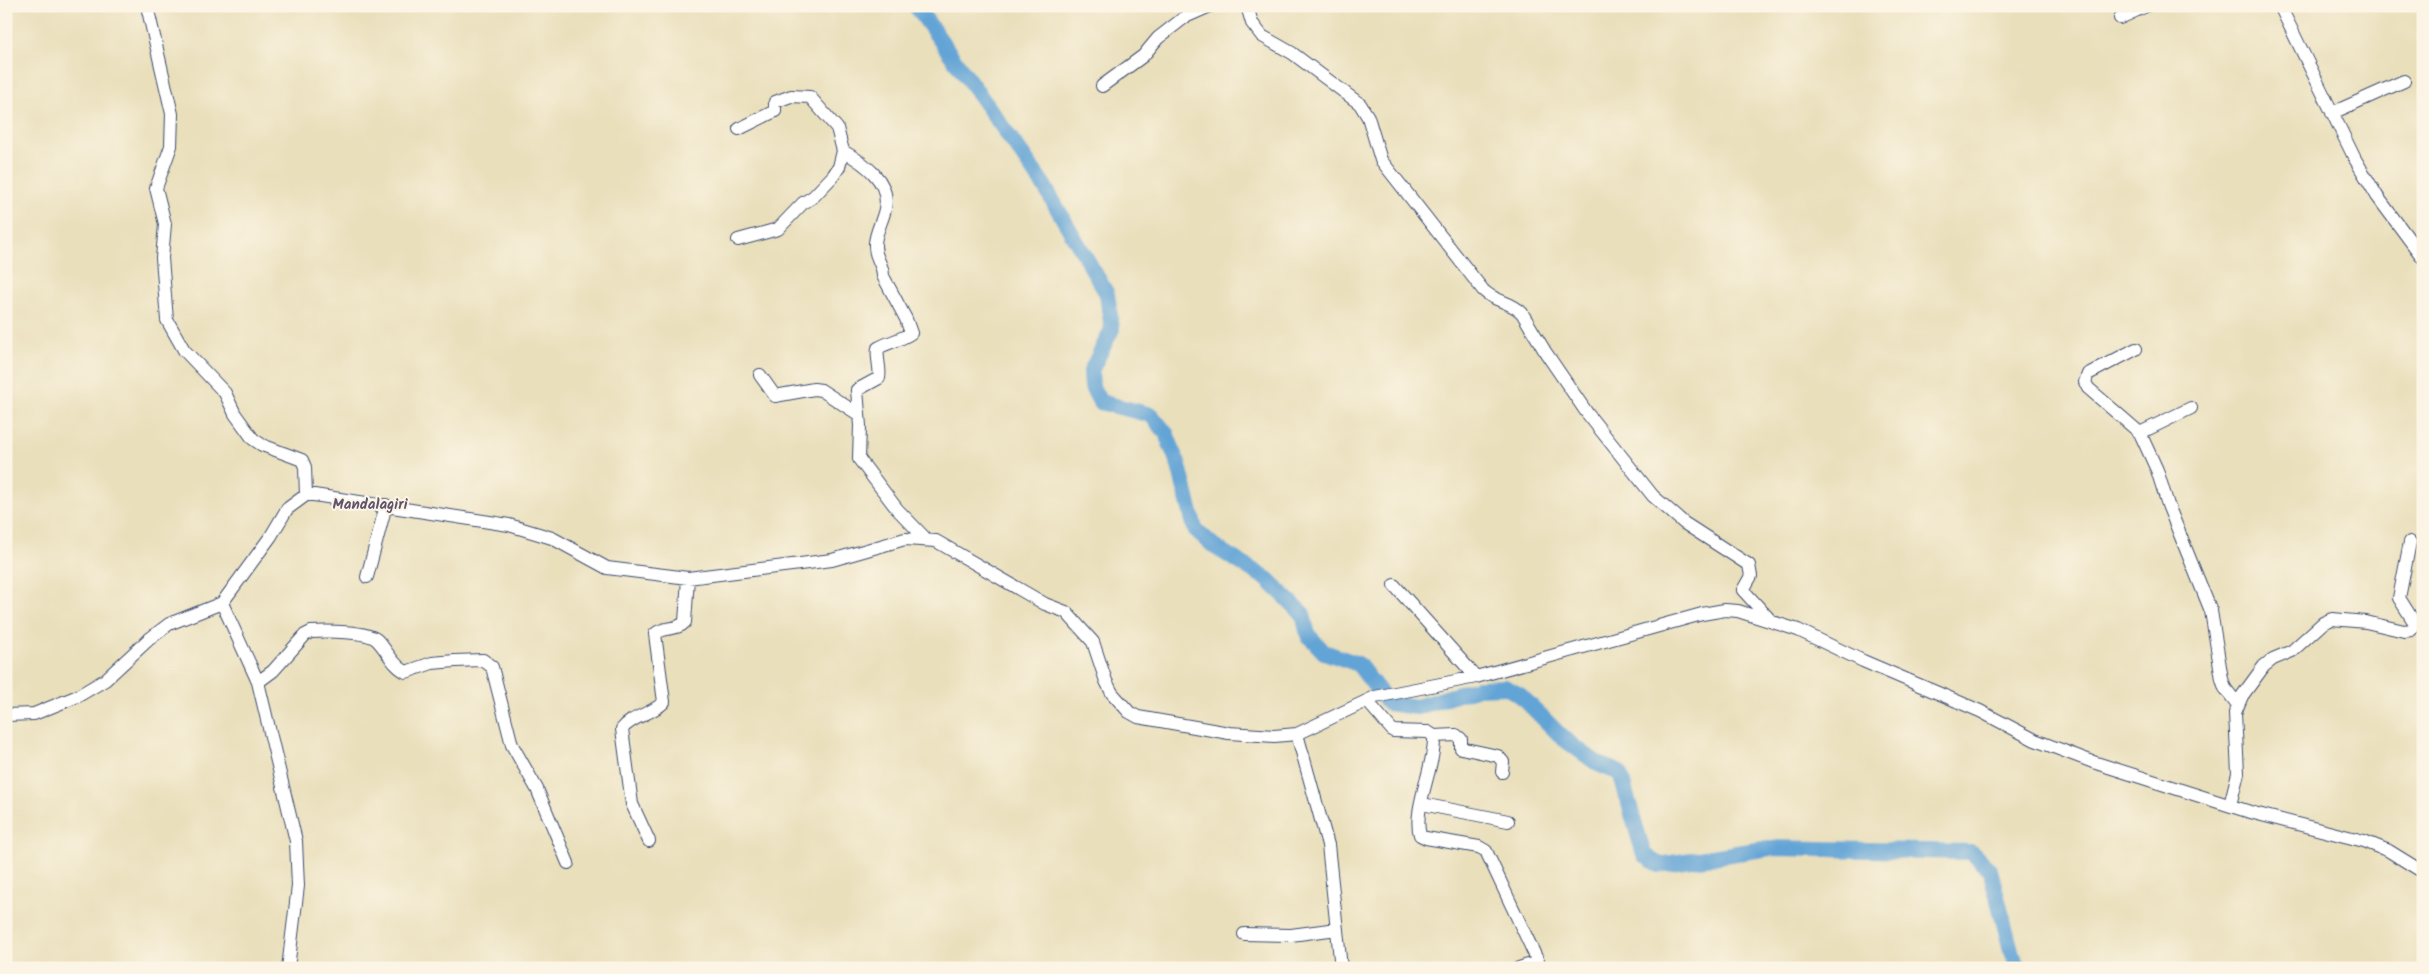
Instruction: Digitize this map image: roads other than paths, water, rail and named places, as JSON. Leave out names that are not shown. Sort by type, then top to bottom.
[{"type":"street","points":[[147,6],[172,114],[171,146],[156,188],[165,224],[162,258],[167,320],[184,350],[225,393],[235,414],[253,439],[262,445],[302,460],[305,467],[306,495]]},
{"type":"street","points":[[1102,86],[1143,56],[1158,38],[1185,17],[1210,6]]},
{"type":"street","points":[[1247,6],[1252,23],[1262,36],[1292,53],[1360,104],[1368,117],[1381,160],[1483,290],[1492,298],[1517,308],[1522,313],[1587,413],[1653,496],[1684,524],[1750,565],[1751,576],[1743,590],[1771,622]]},
{"type":"street","points":[[2120,18],[2146,6]]},
{"type":"street","points":[[2280,6],[2364,176],[2423,258]]},
{"type":"street","points":[[2332,113],[2404,81]]},
{"type":"street","points":[[738,240],[778,229],[797,208],[813,197],[833,176],[839,168],[843,151],[837,128],[810,97],[791,96],[775,102],[775,111],[739,129]]},
{"type":"street","points":[[843,151],[870,169],[887,194],[886,208],[875,241],[876,258],[883,268],[882,276],[906,319],[911,333],[905,338],[887,343],[878,348],[876,356],[880,372],[878,378],[857,390],[860,426],[858,456],[896,509],[926,539]]},
{"type":"street","points":[[2136,349],[2091,372],[2085,379],[2088,388],[2140,433],[2157,470],[2168,505],[2211,611],[2225,688],[2238,705]]},
{"type":"street","points":[[760,374],[775,396],[814,389],[821,390],[832,396],[849,410],[858,414]]},
{"type":"street","points":[[2140,433],[2191,408]]},
{"type":"street","points":[[6,715],[34,714],[78,696],[105,680],[148,640],[169,624],[222,603],[271,536],[287,509],[306,495],[386,505],[532,530],[552,538],[607,568],[688,578],[832,560],[905,540],[926,539],[946,545],[1046,604],[1066,612],[1093,642],[1112,693],[1129,712],[1138,717],[1230,733],[1274,736],[1297,734],[1371,699],[1392,692],[1476,677],[1714,612],[1725,610],[1738,611],[1798,630],[1863,661],[1980,711],[2035,740],[2093,762],[2230,805],[2364,841],[2389,851],[2423,872]]},
{"type":"street","points":[[367,576],[386,505]]},
{"type":"street","points":[[2230,805],[2238,773],[2235,713],[2255,677],[2268,662],[2292,651],[2323,624],[2332,619],[2366,622],[2404,631],[2412,630],[2419,621],[2399,598],[2410,542]]},
{"type":"street","points":[[650,841],[632,804],[622,729],[629,720],[656,710],[664,702],[655,634],[658,630],[683,625],[685,622],[688,578]]},
{"type":"street","points":[[1394,585],[1476,677]]},
{"type":"street","points":[[222,603],[258,682],[296,840],[298,886],[288,968]]},
{"type":"street","points":[[258,682],[273,671],[310,632],[367,634],[376,638],[392,659],[406,672],[436,662],[481,660],[488,663],[492,667],[512,745],[537,789],[568,863]]},
{"type":"street","points":[[1371,699],[1393,731],[1428,732],[1434,736],[1456,735],[1461,739],[1461,748],[1498,756],[1503,762],[1502,772]]},
{"type":"street","points":[[1297,734],[1328,845],[1341,968]]},
{"type":"street","points":[[1434,736],[1419,826],[1421,836],[1479,847],[1486,851],[1540,965],[1520,968]]},
{"type":"street","points":[[1422,804],[1508,821]]},
{"type":"street","points":[[1244,934],[1291,935],[1337,929]]},
{"type":"waterway","points":[[916,6],[1043,184],[1107,294],[1112,329],[1091,371],[1092,387],[1100,402],[1151,415],[1166,433],[1179,466],[1195,529],[1215,547],[1267,579],[1303,614],[1308,635],[1324,652],[1358,664],[1388,703],[1417,707],[1478,688],[1505,687],[1520,695],[1564,739],[1598,764],[1620,773],[1644,855],[1659,865],[1770,848],[1971,852],[1990,870],[2012,954],[2020,968]]},
{"type":"district","name":"Mandalagiri","points":[[370,504]]}]
